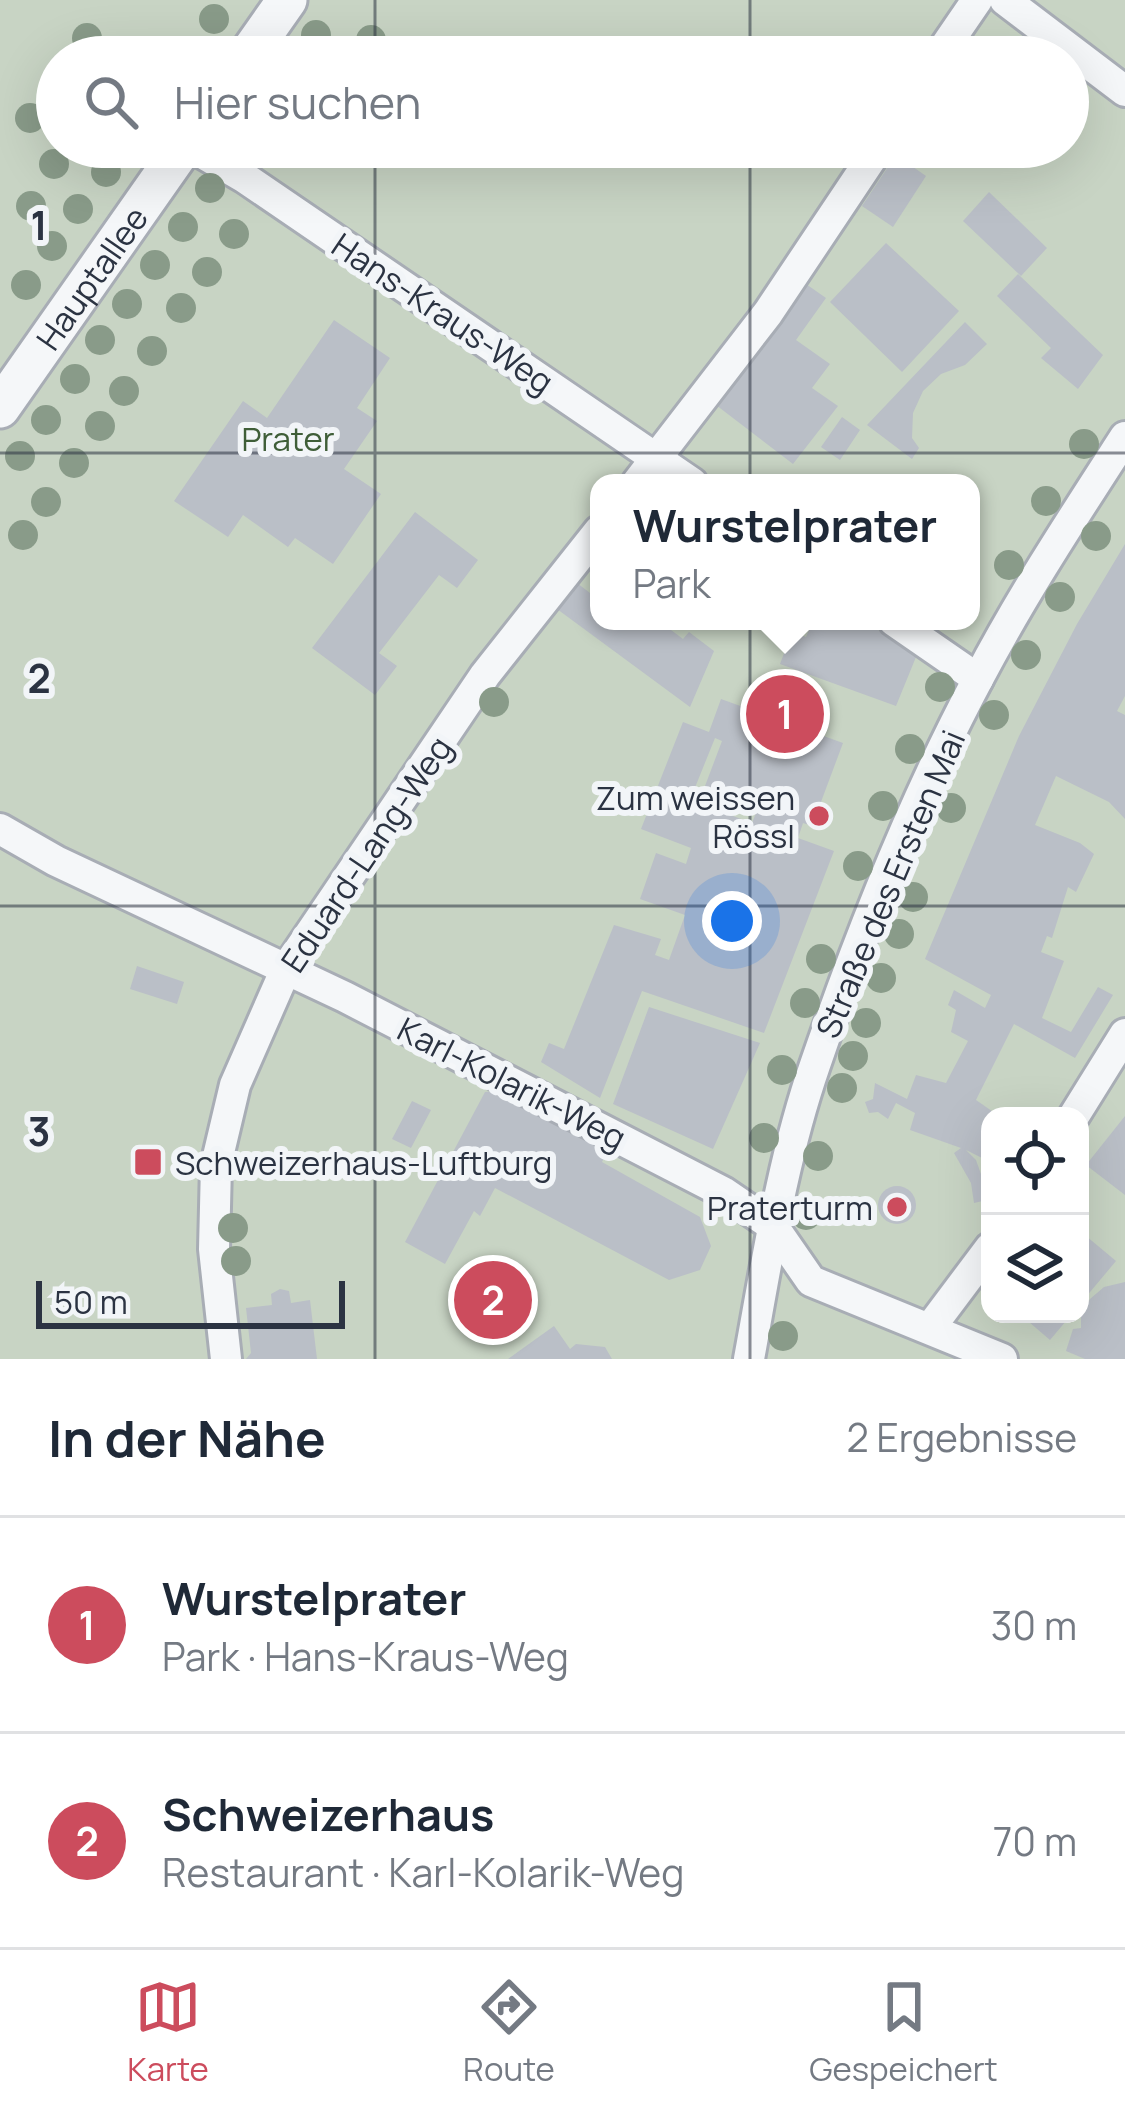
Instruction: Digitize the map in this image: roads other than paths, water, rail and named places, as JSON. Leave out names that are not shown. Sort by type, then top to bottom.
[{"type":"street","points":[[261,36],[286,0]]},
{"type":"street","points":[[952,36],[976,0]]},
{"type":"street","points":[[1005,0],[1052,36]]},
{"type":"street","points":[[1089,64],[1125,91]]},
{"type":"street","name":"Hauptallee","points":[[0,408],[173,168]]},
{"type":"street","name":"Hans-Kraus-Weg","points":[[227,168],[646,471]]},
{"type":"street","points":[[646,471],[768,313],[864,168]]},
{"type":"street","name":"Straße des Ersten Mai","points":[[749,1359],[773,1226],[813,1069],[901,840],[978,679],[1058,540],[1125,437]]},
{"type":"street","name":"Eduard-Lang-Weg","points":[[226,1359],[214,1249],[216,1165],[235,1085],[285,971],[485,675],[590,542]]},
{"type":"street","points":[[907,630],[978,679]]},
{"type":"street","name":"Karl-Kolarik-Weg","points":[[0,829],[56,861],[345,997],[723,1192],[773,1226],[811,1281],[1003,1359]]},
{"type":"street","points":[[1080,1107],[1125,1034]]},
{"type":"street","points":[[930,1328],[981,1260]]},
{"type":"place","name":"Wurstelprater","points":[[785,714]]},
{"type":"place","name":"Zum weissen Rössl","points":[[819,816]]},
{"type":"place","name":"Schweizerhaus-Luftburg","points":[[148,1162]]},
{"type":"place","name":"Praterturm","points":[[897,1207]]},
{"type":"place","name":"Schweizerhaus","points":[[493,1300]]},
{"type":"park label","name":"Prater","points":[[288,438]]}]
